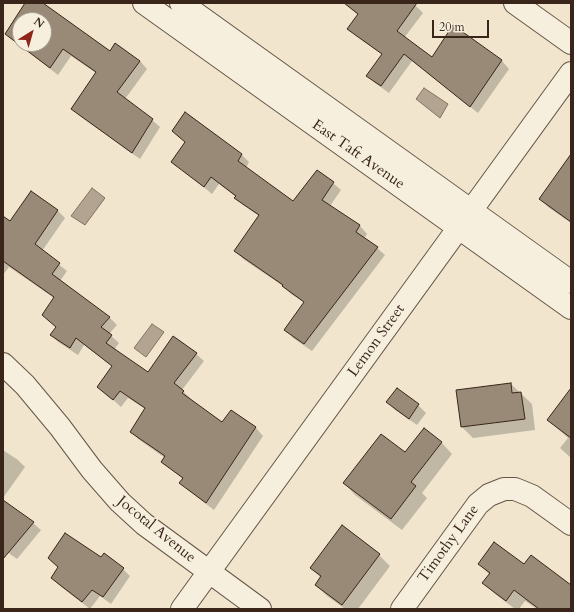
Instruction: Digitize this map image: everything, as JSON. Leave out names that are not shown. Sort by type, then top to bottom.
[{"type":"street","name":"East Taft Avenue","points":[[144,3],[466,219],[571,282]]},
{"type":"street","name":"East Taft Avenue","points":[[181,3],[466,219],[571,308]]},
{"type":"street","points":[[515,3],[571,43]]},
{"type":"street","name":"Lemon Street","points":[[182,609],[571,73]]},
{"type":"street","name":"Jocotal Avenue","points":[[3,364],[25,385],[60,427],[92,470],[120,502],[144,524],[260,609]]},
{"type":"street","name":"Timothy Lane","points":[[402,609],[478,504],[489,494],[504,489],[515,489],[532,496],[571,524]]},
{"type":"shaded area","points":[[424,88],[448,104],[440,118],[416,99]]},
{"type":"shaded area","points":[[92,188],[105,198],[85,225],[71,216]]},
{"type":"shaded area","points":[[152,324],[164,332],[146,357],[134,348]]},
{"type":"building","points":[[25,3],[43,3],[110,51],[115,43],[140,61],[117,92],[153,119],[132,153],[71,109],[96,72],[63,49],[50,68],[29,52],[52,52],[52,12],[19,12]]},
{"type":"building","points":[[344,3],[417,3],[397,31],[432,57],[453,25],[502,60],[470,107],[404,54],[381,86],[366,76],[382,54],[347,29],[358,14]]},
{"type":"building","points":[[12,23],[12,39],[5,34]]},
{"type":"building","points":[[185,112],[242,154],[238,161],[293,201],[317,170],[334,182],[322,200],[360,225],[356,232],[378,247],[304,344],[284,330],[304,302],[282,286],[283,285],[234,251],[259,215],[234,198],[236,196],[211,177],[204,187],[171,162],[185,142],[172,131]]},
{"type":"building","points":[[571,154],[571,222],[539,199]]},
{"type":"building","points":[[31,191],[58,210],[35,244],[60,263],[52,274],[110,317],[101,327],[112,335],[106,343],[148,372],[173,336],[197,353],[174,383],[184,391],[182,393],[222,422],[231,410],[256,427],[206,503],[179,483],[183,478],[161,462],[165,456],[130,432],[145,408],[120,391],[113,400],[97,387],[112,366],[76,338],[70,348],[50,335],[56,327],[42,315],[54,297],[3,261],[3,216],[10,221]]},
{"type":"building","points":[[511,383],[512,393],[521,392],[525,419],[461,427],[456,390]]},
{"type":"building","points":[[397,388],[419,404],[409,419],[386,402]]},
{"type":"building","points":[[571,388],[571,438],[547,420]]},
{"type":"building","points":[[424,428],[442,442],[411,482],[416,486],[391,519],[343,483],[381,434],[405,452]]},
{"type":"building","points":[[3,500],[34,522],[3,559]]},
{"type":"building","points":[[342,525],[380,554],[342,605],[315,585],[321,576],[310,568]]},
{"type":"building","points":[[65,533],[101,557],[104,553],[124,568],[103,597],[92,590],[82,602],[51,578],[58,567],[48,558]]},
{"type":"building","points":[[494,542],[524,564],[531,555],[571,585],[571,609],[539,609],[514,590],[506,601],[482,583],[490,573],[478,564]]}]
